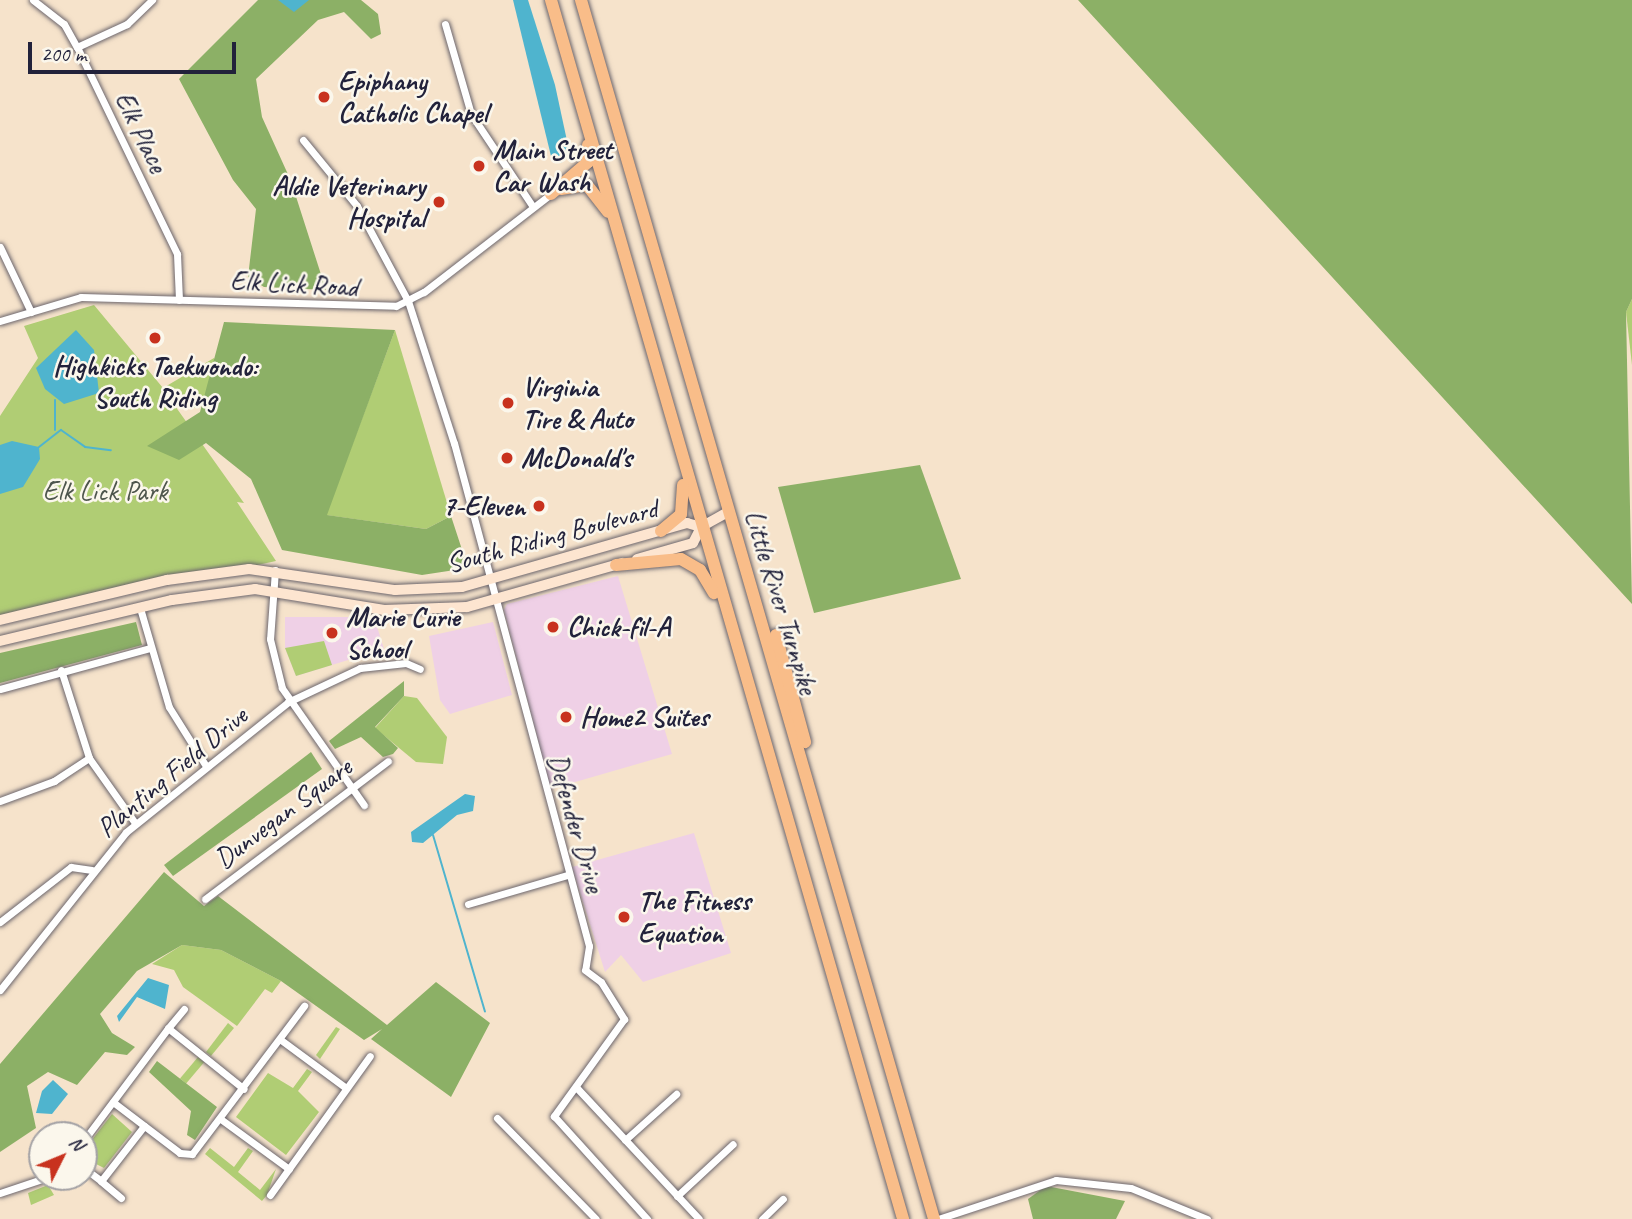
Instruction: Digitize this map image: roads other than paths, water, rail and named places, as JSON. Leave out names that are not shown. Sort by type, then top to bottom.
[{"type":"highway","name":"Little River Turnpike","points":[[551,0],[678,450],[903,1219]]},
{"type":"highway","name":"Little River Turnpike","points":[[581,0],[936,1219]]},
{"type":"highway","points":[[551,194],[588,162],[583,106]]},
{"type":"highway","points":[[551,194],[587,185],[614,223]]},
{"type":"highway","points":[[661,531],[684,508],[678,450]]},
{"type":"highway","points":[[616,565],[667,557],[694,565],[710,583],[735,643]]},
{"type":"highway","points":[[776,635],[807,751],[811,794]]},
{"type":"street","name":"Elk Place","points":[[33,0],[64,24],[77,47],[177,254],[180,300]]},
{"type":"street","points":[[77,47],[127,24],[152,0]]},
{"type":"street","points":[[445,24],[471,114],[533,207]]},
{"type":"street","name":"Defender Drive","points":[[303,140],[357,206],[408,301],[491,580],[567,876],[589,946],[585,970],[606,988],[624,1021],[576,1087]]},
{"type":"street","name":"Elk Lick Road","points":[[0,321],[81,297],[379,310],[408,301],[551,194]]},
{"type":"street","points":[[0,247],[31,312]]},
{"type":"street","name":"South Riding Boulevard","points":[[0,641],[209,593],[274,592],[407,612],[496,602],[693,543],[701,527],[728,512]]},
{"type":"street","name":"South Riding Boulevard","points":[[0,620],[167,580],[275,570],[395,590],[491,580],[687,523],[701,527]]},
{"type":"street","points":[[275,570],[271,650],[288,702],[364,804]]},
{"type":"street","points":[[140,608],[169,706],[206,766]]},
{"type":"street","points":[[0,689],[61,670],[150,648]]},
{"type":"street","name":"Planting Field Drive","points":[[0,990],[92,870],[135,823],[288,702],[360,668],[405,663],[421,669]]},
{"type":"street","points":[[61,670],[89,758],[135,823]]},
{"type":"street","points":[[0,801],[54,781],[89,758]]},
{"type":"street","name":"Dunvegan Square","points":[[205,899],[388,761]]},
{"type":"street","points":[[0,922],[71,867],[92,870]]},
{"type":"street","points":[[468,904],[567,876]]},
{"type":"street","points":[[113,1101],[180,1153],[192,1154],[222,1120],[304,1006]]},
{"type":"street","points":[[98,1121],[184,1009]]},
{"type":"street","points":[[168,1028],[244,1089]]},
{"type":"street","points":[[281,1040],[346,1088]]},
{"type":"street","points":[[270,1195],[369,1056]]},
{"type":"street","points":[[647,1219],[554,1116],[576,1087],[699,1219]]},
{"type":"street","points":[[625,1140],[676,1094]]},
{"type":"street","points":[[497,1118],[596,1219]]},
{"type":"street","points":[[222,1120],[289,1169]]},
{"type":"street","points":[[101,1181],[145,1126]]},
{"type":"street","points":[[677,1196],[733,1144]]},
{"type":"street","points":[[98,1179],[121,1199]]},
{"type":"street","points":[[936,1219],[1056,1180],[1131,1188],[1207,1219]]},
{"type":"street","points":[[0,1193],[28,1184]]},
{"type":"street","points":[[762,1219],[783,1199]]},
{"type":"water","points":[[278,0],[309,0],[294,12]]},
{"type":"water","points":[[513,0],[528,0],[555,85],[569,150],[561,163],[551,156]]},
{"type":"water","points":[[76,330],[94,350],[99,393],[64,404],[45,389],[36,368]]},
{"type":"water","points":[[12,441],[39,447],[40,459],[23,487],[0,494],[0,445]]},
{"type":"water","points":[[465,794],[475,796],[473,811],[457,815],[423,843],[412,842],[411,832]]},
{"type":"water","points":[[148,978],[169,985],[165,1009],[137,997],[119,1022],[117,1016]]},
{"type":"water","points":[[53,1080],[68,1094],[52,1114],[36,1113],[42,1091]]},
{"type":"waterway","points":[[55,400],[55,430]]},
{"type":"waterway","points":[[39,447],[61,430],[85,447],[111,450]]},
{"type":"waterway","points":[[433,835],[485,1012]]},
{"type":"place","name":"Epiphany Catholic Chapel","points":[[324,97]]},
{"type":"place","name":"Main Street Car Wash","points":[[479,166]]},
{"type":"place","name":"Aldie Veterinary Hospital","points":[[439,202]]},
{"type":"place","name":"Highkicks Taekwondo: South Riding","points":[[155,338]]},
{"type":"place","name":"Virginia Tire & Auto","points":[[508,403]]},
{"type":"place","name":"McDonald's","points":[[507,458]]},
{"type":"place","name":"7-Eleven","points":[[539,506]]},
{"type":"place","name":"Chick-fil-A","points":[[553,627]]},
{"type":"place","name":"Marie Curie School","points":[[332,633]]},
{"type":"place","name":"Home2 Suites","points":[[566,717]]},
{"type":"place","name":"The Fitness Equation","points":[[624,917]]},
{"type":"park label","name":"Elk Lick Park","points":[[105,491]]}]
